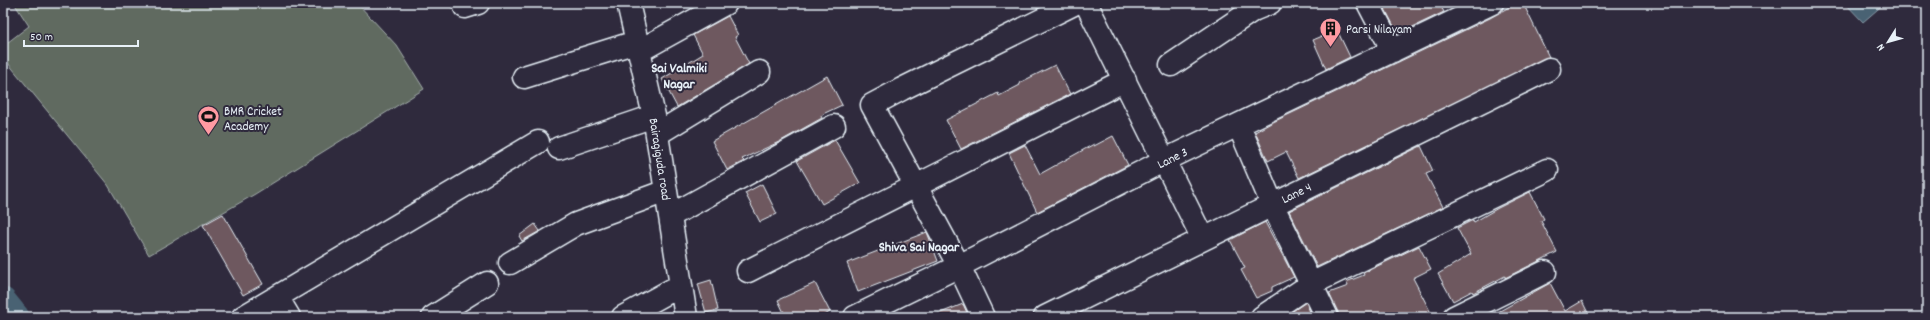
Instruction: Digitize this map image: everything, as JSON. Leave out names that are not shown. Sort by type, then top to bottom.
[{"type":"street","points":[[524,77],[638,46],[726,3]]},
{"type":"street","points":[[983,317],[959,266],[872,105],[1076,3]]},
{"type":"street","points":[[1086,3],[1203,239]]},
{"type":"street","points":[[1171,65],[1253,10],[1270,3]]},
{"type":"street","points":[[1368,3],[1393,51]]},
{"type":"street","name":"Lane 3","points":[[854,317],[959,266],[1165,160],[1239,126],[1492,3]]},
{"type":"street","name":"Bairagiguda road","points":[[631,4],[638,46],[656,125],[686,317]]},
{"type":"street","name":"Lane 4","points":[[1045,317],[1549,69]]},
{"type":"street","points":[[559,148],[656,125],[759,72]]},
{"type":"street","points":[[748,271],[1125,80]]},
{"type":"street","points":[[670,216],[834,126]]},
{"type":"street","points":[[1239,126],[1272,204],[1327,317]]},
{"type":"street","points":[[243,317],[538,142]]},
{"type":"street","points":[[1262,317],[1311,284],[1547,170]]},
{"type":"street","points":[[510,263],[576,224],[666,192]]},
{"type":"street","points":[[1454,317],[1546,272]]},
{"type":"street","points":[[433,317],[488,284]]},
{"type":"street","points":[[623,317],[681,285]]},
{"type":"street","points":[[276,297],[288,317]]},
{"type":"green space","name":"BMR Cricket Academy","points":[[14,3],[357,3],[397,46],[424,89],[255,194],[149,255],[108,185],[3,57],[3,46],[29,26]]},
{"type":"water","points":[[1845,3],[1885,3],[1863,22]]},
{"type":"building","points":[[1395,3],[1439,3],[1444,12],[1398,34],[1385,9]]},
{"type":"building","points":[[1516,3],[1523,3],[1549,57],[1299,178],[1286,152],[1268,161],[1255,132],[1490,18]]},
{"type":"building","points":[[728,16],[738,35],[735,37],[749,64],[677,107],[662,79],[703,54],[693,35]]},
{"type":"building","name":"Parsi Nilayam","points":[[1337,30],[1350,57],[1326,69],[1313,40]]},
{"type":"building","points":[[1055,65],[1070,94],[961,149],[946,120],[998,93],[999,96],[1020,85],[1019,83]]},
{"type":"building","points":[[827,76],[842,105],[825,113],[821,116],[822,118],[779,142],[742,159],[744,161],[727,170],[712,141]]},
{"type":"building","points":[[1113,136],[1128,165],[1037,212],[1009,153],[1025,145],[1040,174],[1094,144],[1094,146]]},
{"type":"building","points":[[835,140],[860,183],[822,204],[797,161]]},
{"type":"building","points":[[1421,146],[1433,171],[1426,174],[1443,207],[1317,267],[1289,211]]},
{"type":"building","points":[[762,184],[777,214],[760,222],[745,193]]},
{"type":"building","points":[[1530,192],[1544,219],[1541,221],[1557,252],[1505,278],[1505,276],[1473,293],[1472,291],[1453,301],[1438,274],[1471,254],[1457,228],[1473,220],[1474,222]]},
{"type":"building","points":[[223,214],[263,284],[243,295],[203,225]]},
{"type":"building","points":[[1265,222],[1294,277],[1272,287],[1272,291],[1256,298],[1241,270],[1245,268],[1230,240]]},
{"type":"building","points":[[535,224],[540,231],[522,241],[519,236]]},
{"type":"building","points":[[927,232],[938,261],[858,292],[847,263]]},
{"type":"building","points":[[1419,246],[1431,269],[1413,278],[1431,313],[1424,317],[1339,317],[1329,293],[1348,286],[1346,282],[1364,275],[1363,273]]},
{"type":"building","points":[[711,280],[718,310],[706,313],[698,284]]},
{"type":"building","points":[[815,283],[830,312],[821,317],[786,317],[778,300]]},
{"type":"building","points":[[1550,283],[1565,311],[1582,301],[1590,317],[1489,317]]},
{"type":"building","points":[[1306,302],[1312,317],[1284,317]]},
{"type":"building","points":[[963,304],[969,317],[933,317],[933,316]]},
{"type":"waterway","points":[[3,301],[16,317]]},
{"type":"place","name":"Parsi Nilayam","points":[[1331,48]]},
{"type":"place","name":"BMR Cricket Academy","points":[[208,136]]},
{"type":"district","name":"Sai Valmiki Nagar","points":[[679,76]]},
{"type":"district","name":"Shiva Sai Nagar","points":[[919,246]]}]
